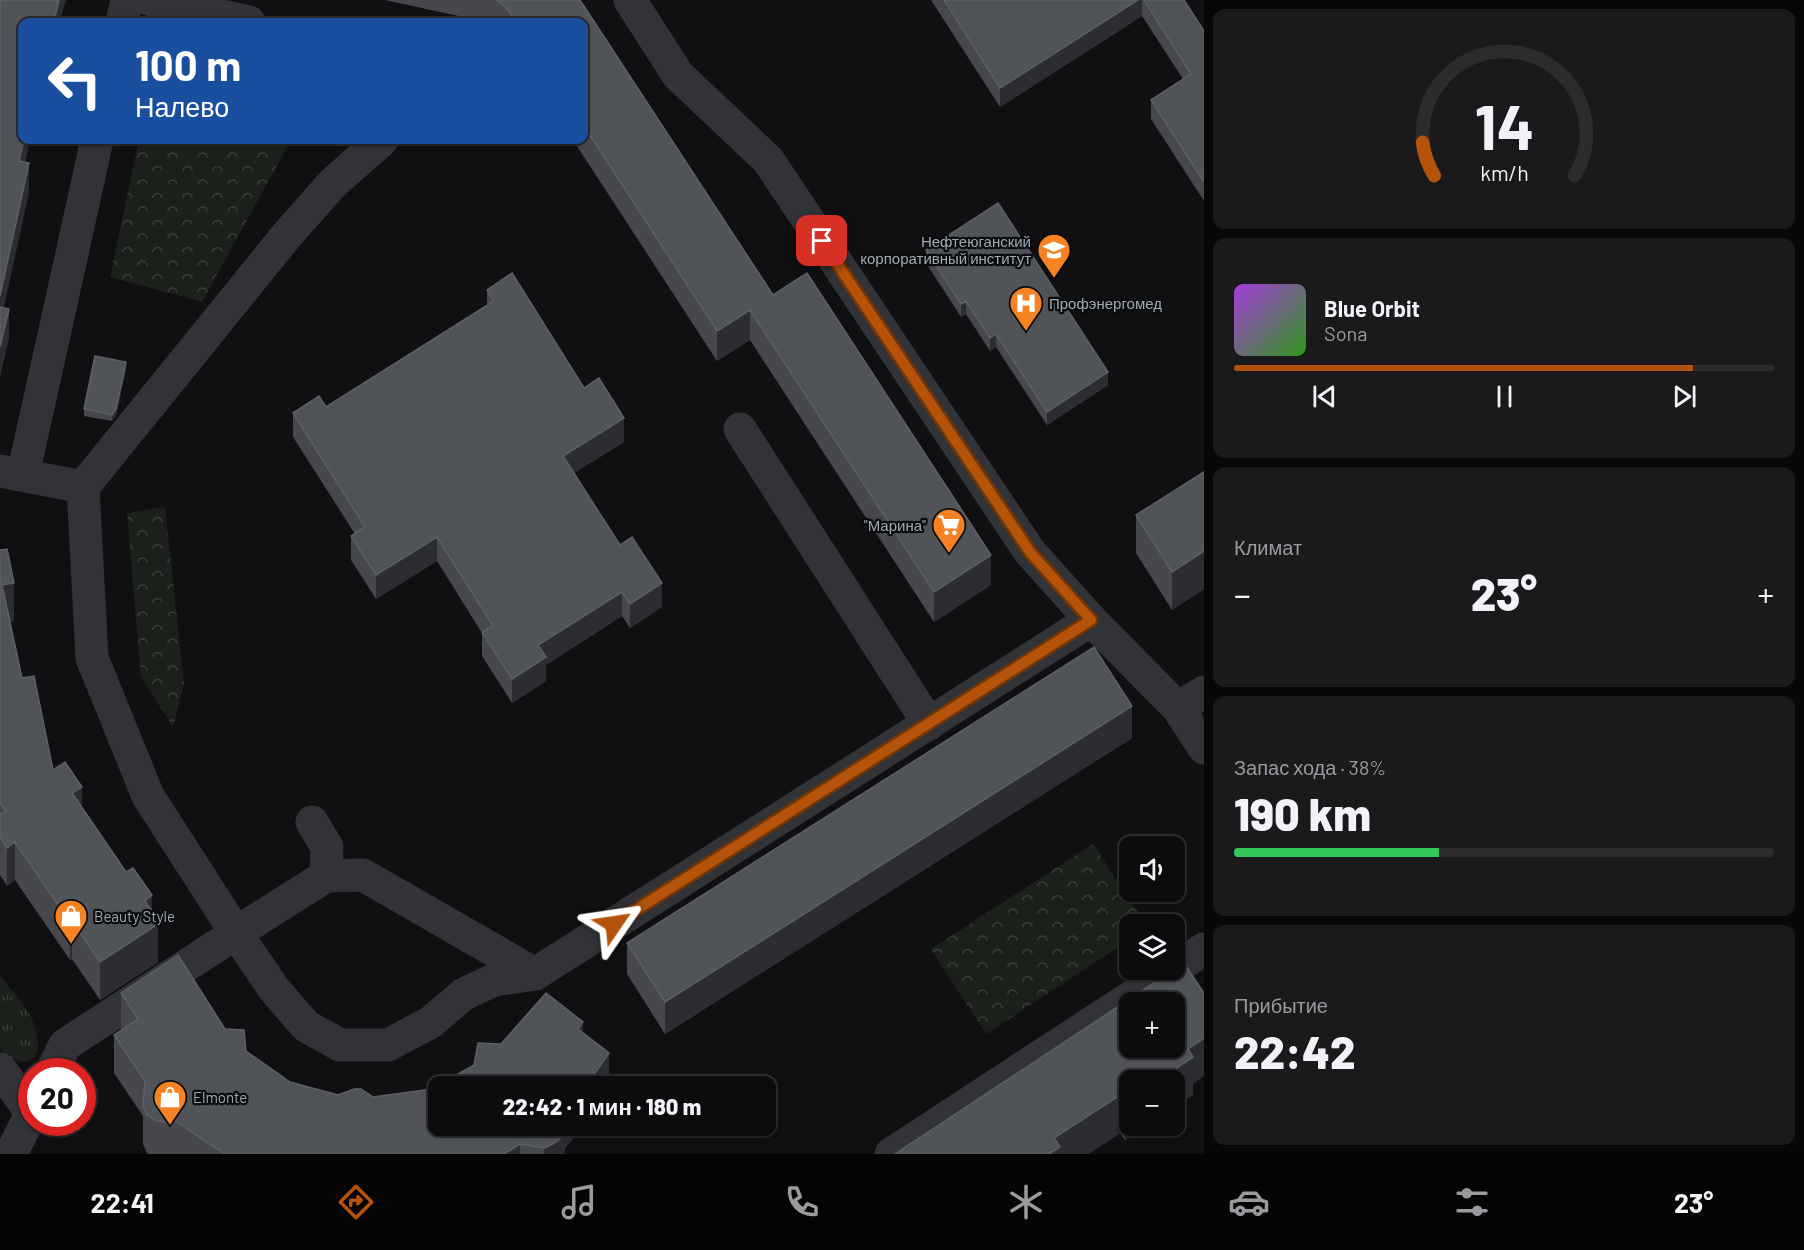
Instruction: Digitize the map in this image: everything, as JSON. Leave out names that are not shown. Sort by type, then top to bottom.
[{"type":"lane","points":[[123,18],[127,0]]},
{"type":"lane","points":[[151,0],[231,18]]},
{"type":"lane","points":[[630,0],[678,75],[768,160],[1030,552],[1091,620],[1191,700],[1204,748]]},
{"type":"lane","points":[[83,487],[12,473],[96,144]]},
{"type":"lane","points":[[377,144],[333,183],[287,235],[83,487],[92,658],[148,796],[274,989],[306,1026],[340,1045],[388,1045],[431,1022],[464,994],[494,980],[535,974],[1091,620]]},
{"type":"lane","points":[[740,429],[929,724]]},
{"type":"lane","points":[[312,822],[327,847],[326,876]]},
{"type":"lane","points":[[58,1058],[65,1045],[326,876],[363,875],[535,974]]},
{"type":"lane","points":[[1185,962],[1204,949]]},
{"type":"lane","points":[[891,1154],[1157,980]]},
{"type":"lane","points":[[0,1069],[18,1094]]},
{"type":"lane","points":[[11,1154],[20,1136]]},
{"type":"green space","points":[[138,144],[289,144],[202,302],[110,277]]},
{"type":"green space","points":[[165,507],[184,684],[173,727],[141,677],[127,513]]},
{"type":"green space","points":[[1093,844],[1119,884],[1119,902],[1131,902],[1138,914],[1119,914],[1119,947],[986,1034],[931,949]]},
{"type":"green space","points":[[0,975],[32,1018],[38,1048],[33,1058],[18,1058],[18,1060],[4,1052],[0,1046]]},
{"type":"building","points":[[0,0],[59,0],[55,17],[63,18],[18,18],[18,144],[23,144],[19,161],[29,163],[0,296]]},
{"type":"building","points":[[497,0],[580,0],[773,295],[807,273],[991,555],[934,592],[750,310],[717,331],[588,132],[588,18],[513,18]]},
{"type":"building","points":[[944,0],[1138,0],[1000,88]]},
{"type":"building","points":[[1144,0],[1184,0],[1204,31],[1204,182],[1151,100],[1191,74]]},
{"type":"building","name":"Профэнергомед","points":[[998,203],[1108,372],[1047,412],[996,334],[990,338],[966,301],[961,304],[926,250]]},
{"type":"building","points":[[512,273],[584,388],[599,378],[624,418],[563,456],[620,545],[632,537],[662,583],[630,604],[622,592],[538,645],[546,657],[512,679],[482,632],[493,626],[437,537],[376,575],[351,536],[365,527],[293,413],[319,396],[326,407],[494,301],[487,290]]},
{"type":"building","points":[[0,307],[9,309],[0,347]]},
{"type":"building","points":[[95,356],[126,362],[116,409],[112,415],[84,409]]},
{"type":"building","points":[[1204,472],[1204,551],[1172,572],[1136,515]]},
{"type":"building","points":[[7,549],[14,583],[2,585],[22,678],[34,676],[53,770],[65,762],[82,787],[72,793],[126,872],[133,868],[152,895],[145,901],[158,924],[100,962],[15,842],[7,848],[0,837],[0,815],[6,811],[0,803],[0,550]]},
{"type":"building","points":[[1094,647],[1132,706],[665,1002],[627,943]]},
{"type":"building","points":[[178,955],[225,1029],[244,1030],[246,1051],[290,1082],[338,1095],[361,1089],[373,1097],[428,1090],[428,1136],[562,1136],[559,1140],[544,1148],[520,1144],[504,1154],[226,1154],[174,1120],[164,1122],[147,1115],[143,1106],[145,1081],[114,1035],[138,1019],[121,993]]},
{"type":"building","points":[[1185,964],[1204,993],[1204,1038],[1188,1049],[1193,1057],[1174,1070],[1119,1070],[1119,1096],[1054,1138],[1060,1147],[1049,1154],[895,1154],[1119,1006],[1119,1058],[1185,1058],[1185,992],[1140,992],[1158,980],[1185,980]]},
{"type":"building","points":[[546,993],[583,1022],[578,1029],[609,1053],[593,1076],[455,1076],[474,1065],[478,1043],[501,1044]]},
{"type":"place","name":"Нефтеюганский корпоративный институт","points":[[1054,279]]},
{"type":"place","name":"Профэнергомед","points":[[1026,332]]},
{"type":"place","name":"\"Марина\"","points":[[949,554]]},
{"type":"place","name":"Beauty Style","points":[[71,945]]},
{"type":"place","name":"Elmonte","points":[[170,1126]]},
{"type":"route","points":[[614,924],[1091,620],[1030,552],[822,241]]}]
